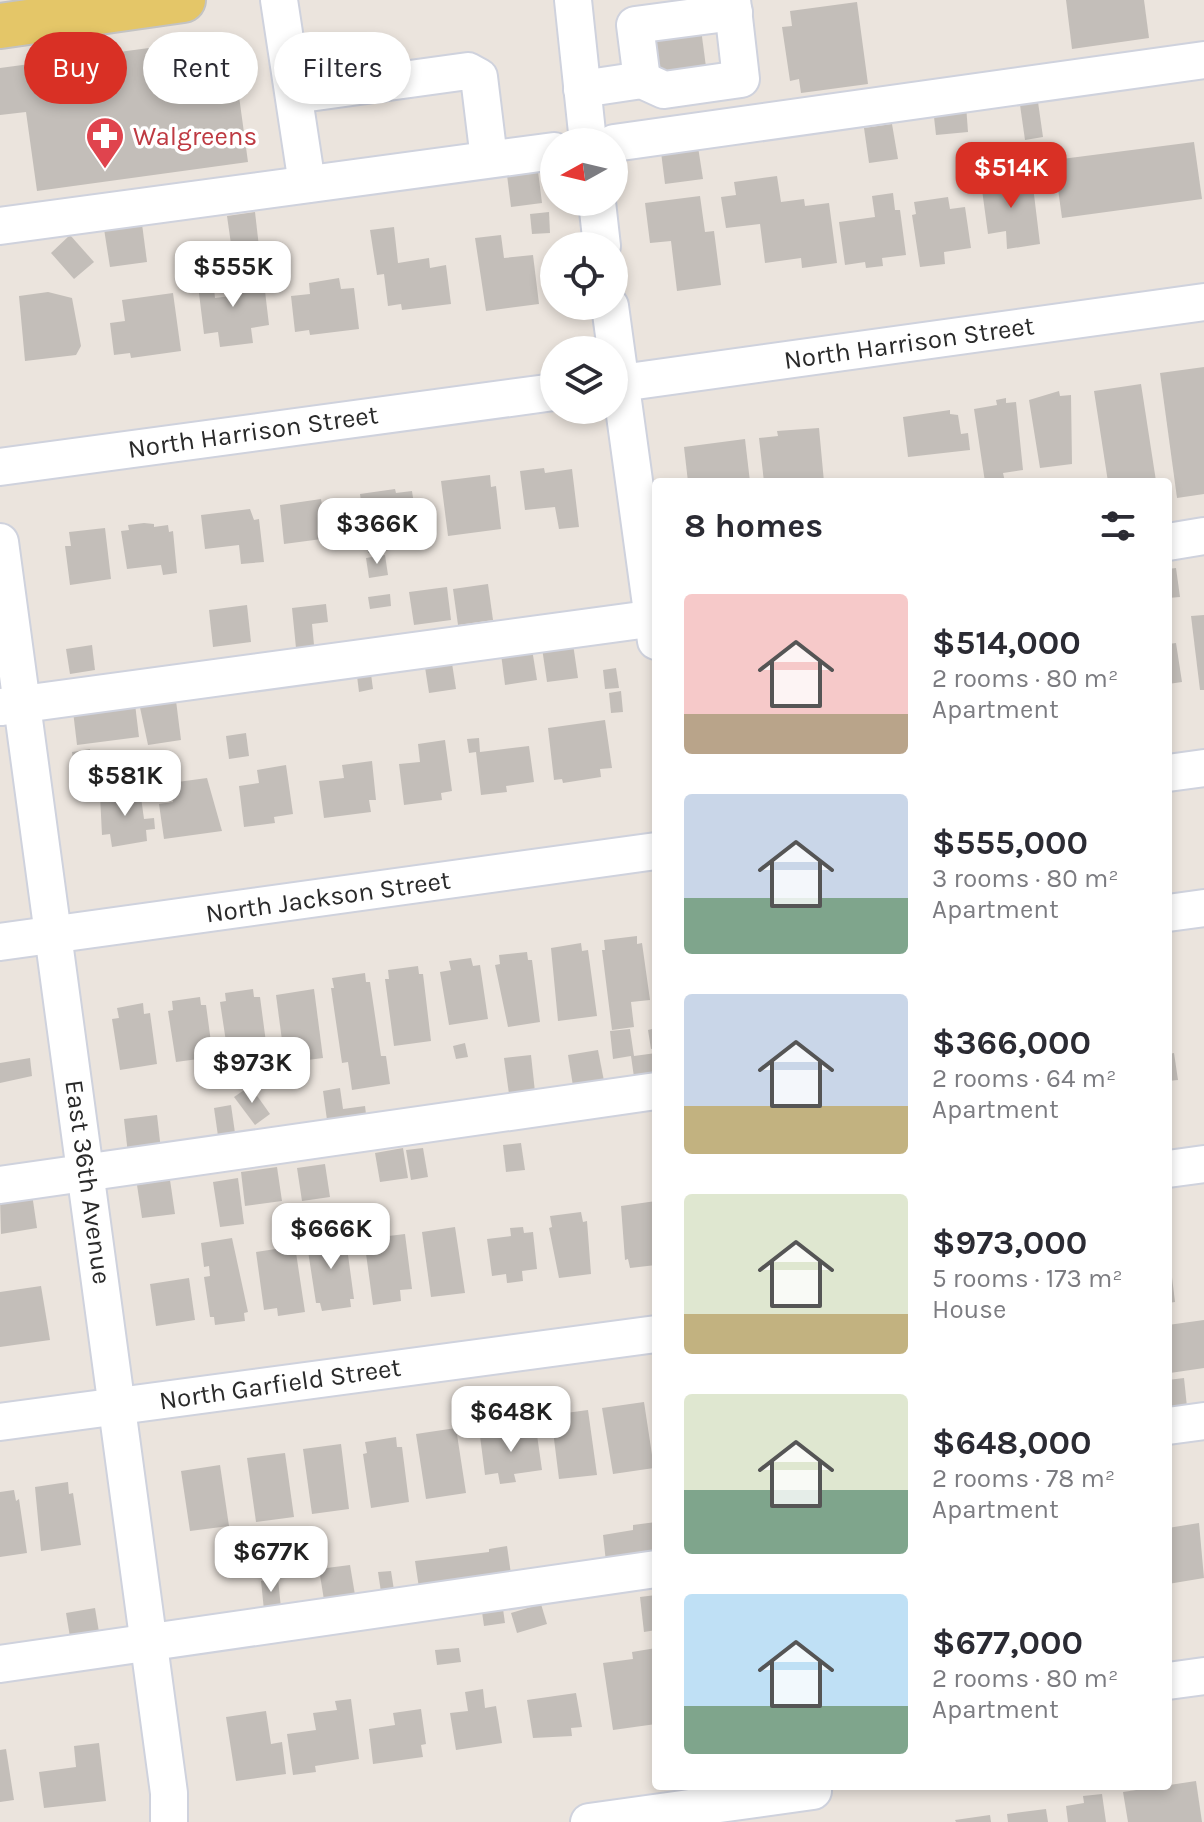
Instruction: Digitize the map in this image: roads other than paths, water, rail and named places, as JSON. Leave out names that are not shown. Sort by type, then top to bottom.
[{"type":"main road","points":[[0,26],[183,0]]},
{"type":"street","points":[[279,0],[284,32]]},
{"type":"street","points":[[573,0],[586,128]]},
{"type":"street","points":[[582,89],[642,80],[664,90],[741,79],[733,6],[635,25],[642,80]]},
{"type":"street","points":[[628,141],[1204,60]]},
{"type":"street","points":[[411,79],[468,71],[479,77],[489,159]]},
{"type":"street","points":[[295,104],[307,184]]},
{"type":"street","points":[[0,226],[540,153]]},
{"type":"street","name":"North Harrison Street","points":[[628,382],[1204,302]]},
{"type":"street","name":"North Harrison Street","points":[[0,467],[540,394]]},
{"type":"street","points":[[622,424],[652,608]]},
{"type":"street","points":[[1172,541],[1204,536]]},
{"type":"street","name":"East 36th Avenue","points":[[0,542],[12,705],[54,934],[120,1406],[169,1793],[169,1822]]},
{"type":"street","points":[[12,705],[652,627]]},
{"type":"street","points":[[1172,772],[1204,768]]},
{"type":"street","name":"North Jackson Street","points":[[0,942],[652,852]]},
{"type":"street","points":[[1172,912],[1204,908]]},
{"type":"street","points":[[0,1185],[652,1092]]},
{"type":"street","points":[[1172,1168],[1204,1164]]},
{"type":"street","name":"North Garfield Street","points":[[0,1422],[652,1335]]},
{"type":"street","points":[[1172,1425],[1204,1421]]},
{"type":"street","points":[[0,1664],[652,1570]]},
{"type":"street","points":[[1172,1680],[1204,1676]]},
{"type":"street","points":[[589,1822],[814,1800]]},
{"type":"place","name":"Walgreens","points":[[105,170]]}]
